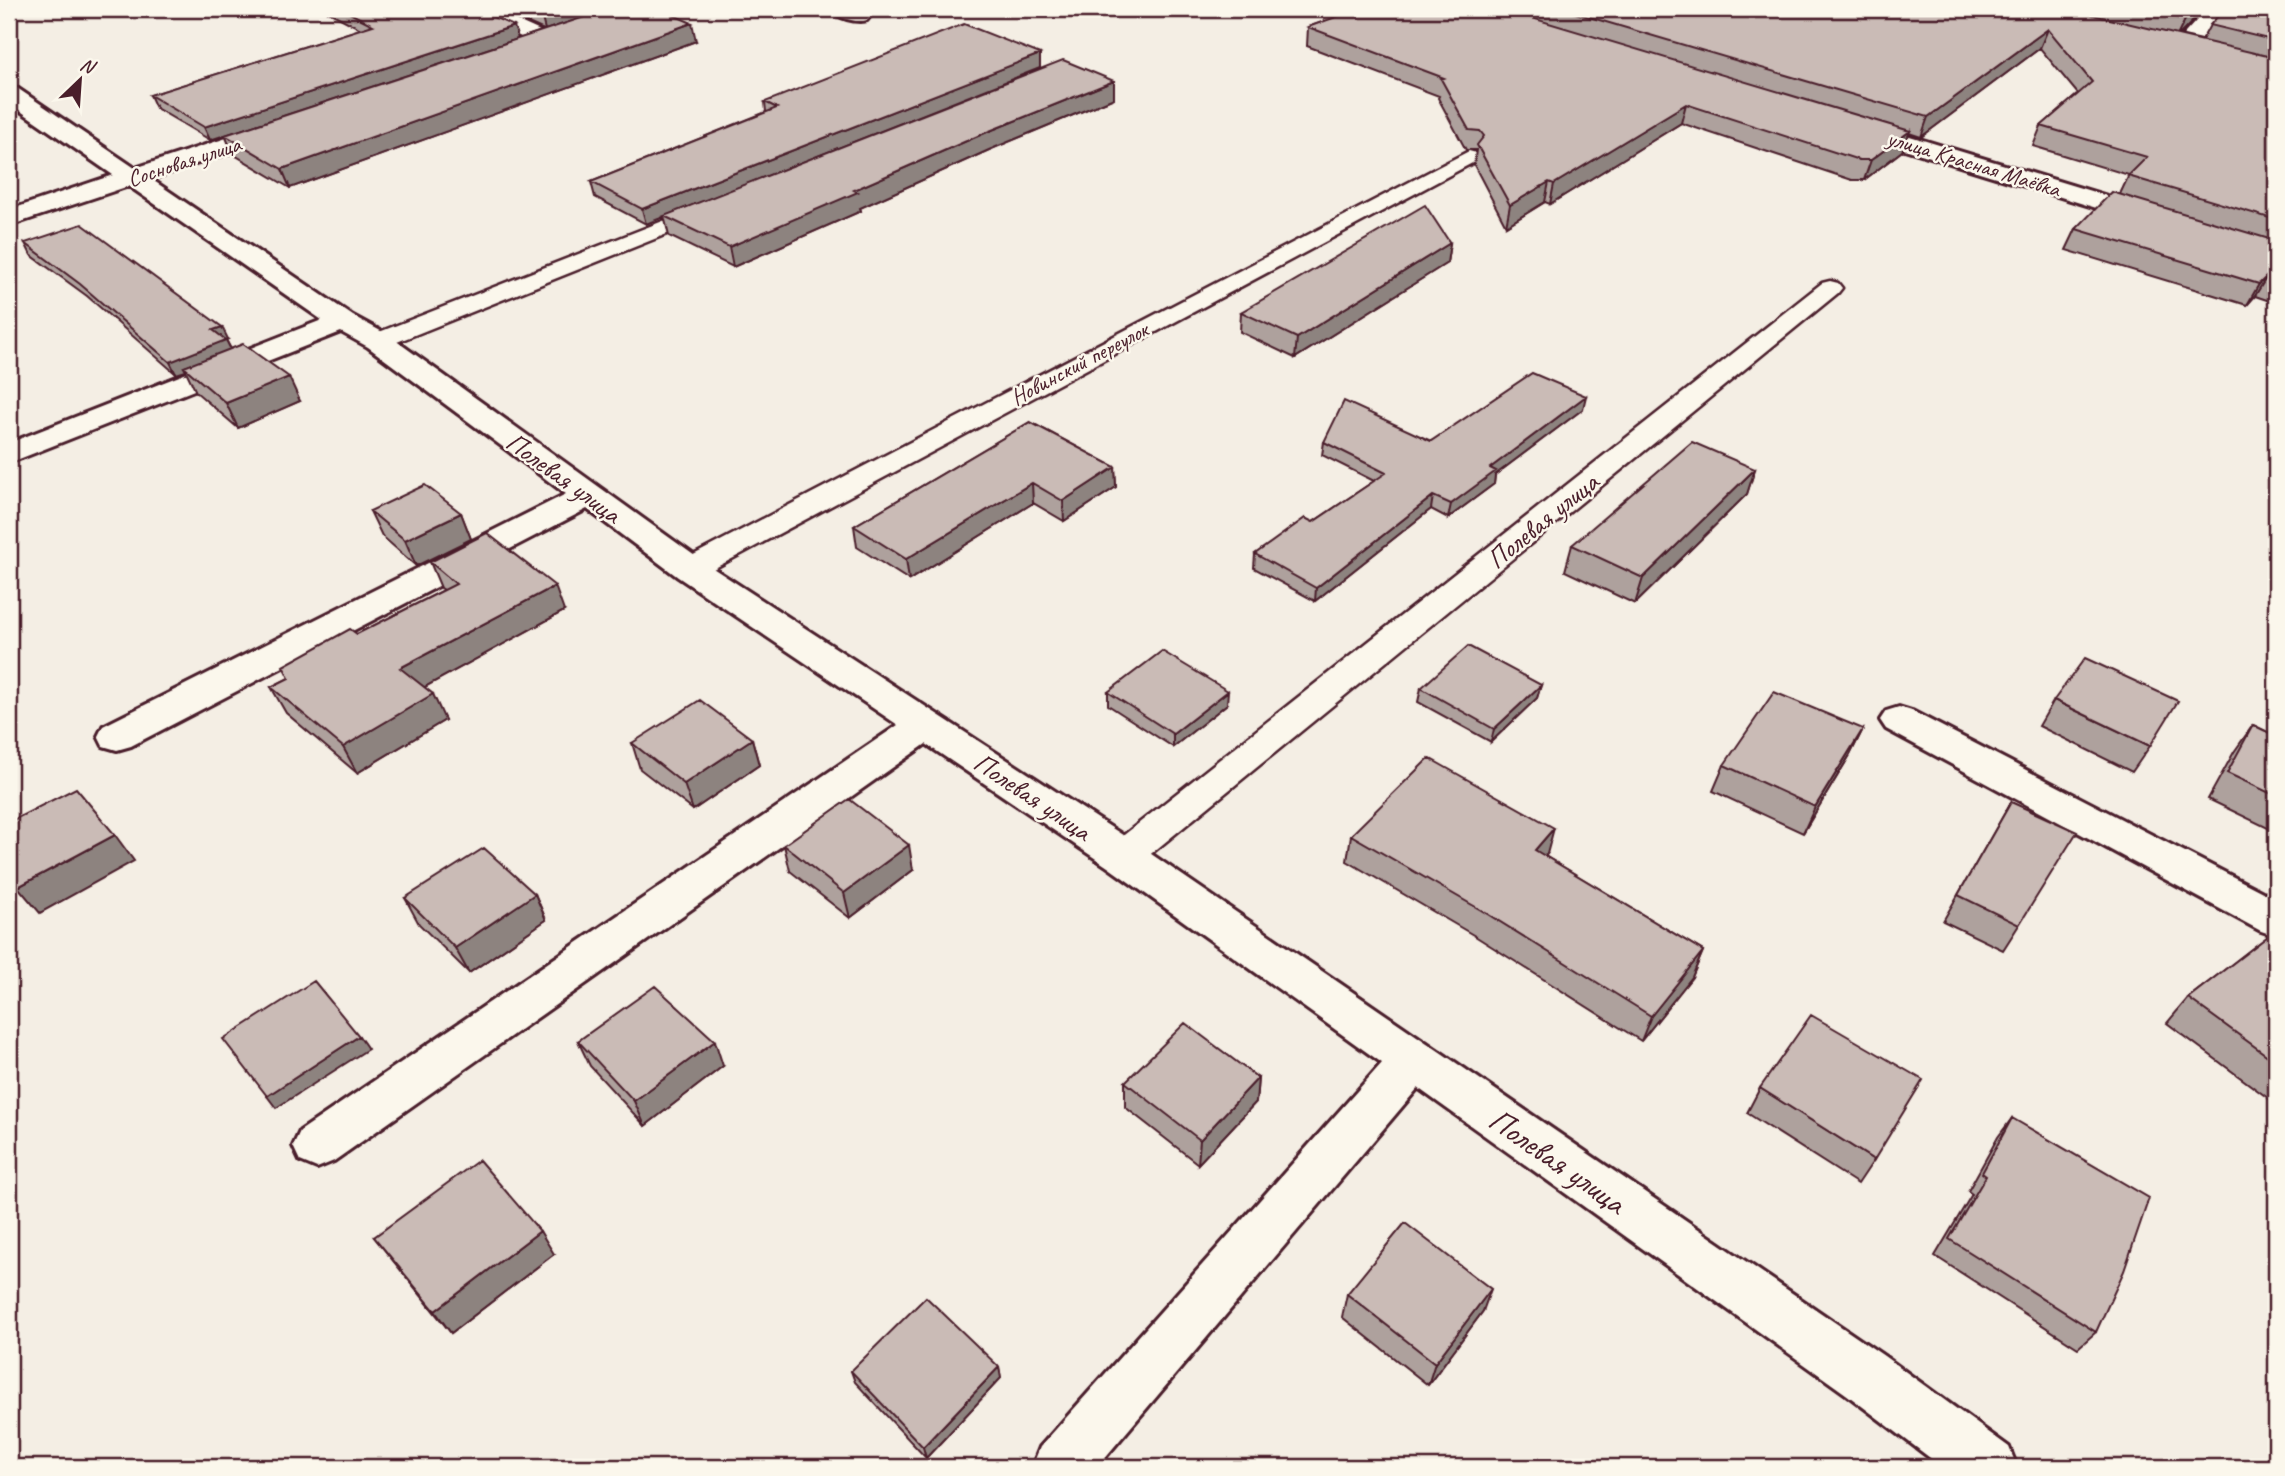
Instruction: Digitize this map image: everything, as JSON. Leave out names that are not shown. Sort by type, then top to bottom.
[{"type":"street","points":[[475,9],[544,40]]},
{"type":"street","points":[[840,9],[860,16]]},
{"type":"street","points":[[2209,55],[2175,46],[2218,9]]},
{"type":"street","points":[[518,49],[567,32]]},
{"type":"street","name":"Полевая улица","points":[[9,93],[342,322],[378,341],[690,569],[1123,856],[1865,1375],[1989,1467]]},
{"type":"street","name":"улица Красная Маёвка","points":[[1840,121],[2175,224]]},
{"type":"street","name":"Сосновая улица","points":[[9,218],[299,122]]},
{"type":"street","points":[[9,454],[342,322]]},
{"type":"street","points":[[117,736],[589,495]]},
{"type":"street","points":[[1899,720],[2276,919]]},
{"type":"street","points":[[317,1146],[926,725]]},
{"type":"street","points":[[1060,1467],[1414,1059]]},
{"type":"lane","name":"Новинский переулок","points":[[690,569],[1469,157]]},
{"type":"lane","points":[[378,341],[728,202]]},
{"type":"lane","name":"Полевая улица","points":[[1123,856],[1830,288]]},
{"type":"building","points":[[342,9],[475,9],[514,26],[204,127],[150,95],[373,25]]},
{"type":"building","points":[[521,9],[571,9],[542,18]]},
{"type":"building","points":[[609,9],[659,9],[692,23],[282,169],[225,135]]},
{"type":"building","points":[[1358,9],[1502,9],[1910,131],[1871,160],[1859,160],[1686,104],[1554,184],[1549,182],[1510,205],[1477,145],[1484,136],[1480,131],[1469,130],[1441,79],[1444,78],[1308,27]]},
{"type":"building","points":[[1562,9],[2067,9],[2276,58],[2276,220],[2128,176],[2147,157],[2041,126],[2092,82],[2048,29],[1928,117]]},
{"type":"building","points":[[2138,9],[2195,9],[2185,20]]},
{"type":"building","points":[[2224,9],[2276,9],[2276,41],[2210,25]]},
{"type":"building","points":[[964,24],[1040,54],[642,209],[591,182],[777,108],[765,102]]},
{"type":"building","points":[[1063,60],[1114,81],[987,132],[854,190],[858,192],[729,247],[664,216]]},
{"type":"building","points":[[2112,192],[2276,241],[2276,278],[2268,275],[2259,284],[2076,229]]},
{"type":"building","points":[[1425,205],[1450,243],[1297,338],[1241,312]]},
{"type":"building","points":[[82,224],[222,327],[213,330],[226,340],[170,362],[80,284],[25,243]]},
{"type":"building","points":[[243,344],[289,377],[226,403],[184,367]]},
{"type":"building","points":[[1532,373],[1586,396],[1490,468],[1496,471],[1451,504],[1433,496],[1316,588],[1255,554],[1305,518],[1313,522],[1386,473],[1324,442],[1344,401],[1431,441]]},
{"type":"building","points":[[1030,422],[1115,467],[1063,501],[1032,483],[906,559],[854,526]]},
{"type":"building","points":[[1692,442],[1755,469],[1643,578],[1572,545]]},
{"type":"building","points":[[425,485],[461,513],[405,540],[370,511]]},
{"type":"building","points":[[487,533],[555,586],[400,668],[433,694],[343,747],[271,687],[289,678],[283,666],[350,629],[357,634],[456,584],[430,562]]},
{"type":"building","points":[[1468,646],[1541,685],[1494,729],[1421,688]]},
{"type":"building","points":[[1162,651],[1228,691],[1173,734],[1108,692]]},
{"type":"building","points":[[2085,658],[2178,701],[2150,746],[2054,700]]},
{"type":"building","points":[[1774,692],[1863,729],[1815,807],[1724,765]]},
{"type":"building","points":[[700,700],[752,739],[684,784],[632,743]]},
{"type":"building","points":[[2253,725],[2276,736],[2276,796],[2227,773]]},
{"type":"building","points":[[1429,758],[1554,828],[1535,850],[1703,951],[1651,1016],[1481,910],[1351,835]]},
{"type":"building","points":[[76,788],[115,835],[18,887],[9,874],[9,822]]},
{"type":"building","points":[[849,799],[909,845],[844,893],[784,845]]},
{"type":"building","points":[[2011,802],[2077,832],[2019,925],[1958,895]]},
{"type":"building","points":[[484,848],[535,894],[455,948],[405,898]]},
{"type":"building","points":[[2276,930],[2276,1062],[2188,998]]},
{"type":"building","points":[[314,981],[359,1036],[267,1096],[223,1039]]},
{"type":"building","points":[[655,986],[715,1041],[634,1101],[578,1041]]},
{"type":"building","points":[[1811,1015],[1923,1080],[1874,1160],[1760,1088]]},
{"type":"building","points":[[1185,1023],[1258,1078],[1200,1140],[1125,1082]]},
{"type":"building","points":[[2012,1118],[2149,1198],[2124,1271],[2096,1332],[1949,1239],[1986,1176],[1982,1173]]},
{"type":"building","points":[[479,1160],[540,1231],[435,1311],[374,1237]]},
{"type":"building","points":[[1405,1223],[1491,1289],[1435,1363],[1347,1294]]},
{"type":"building","points":[[926,1297],[999,1367],[923,1447],[851,1371]]}]
